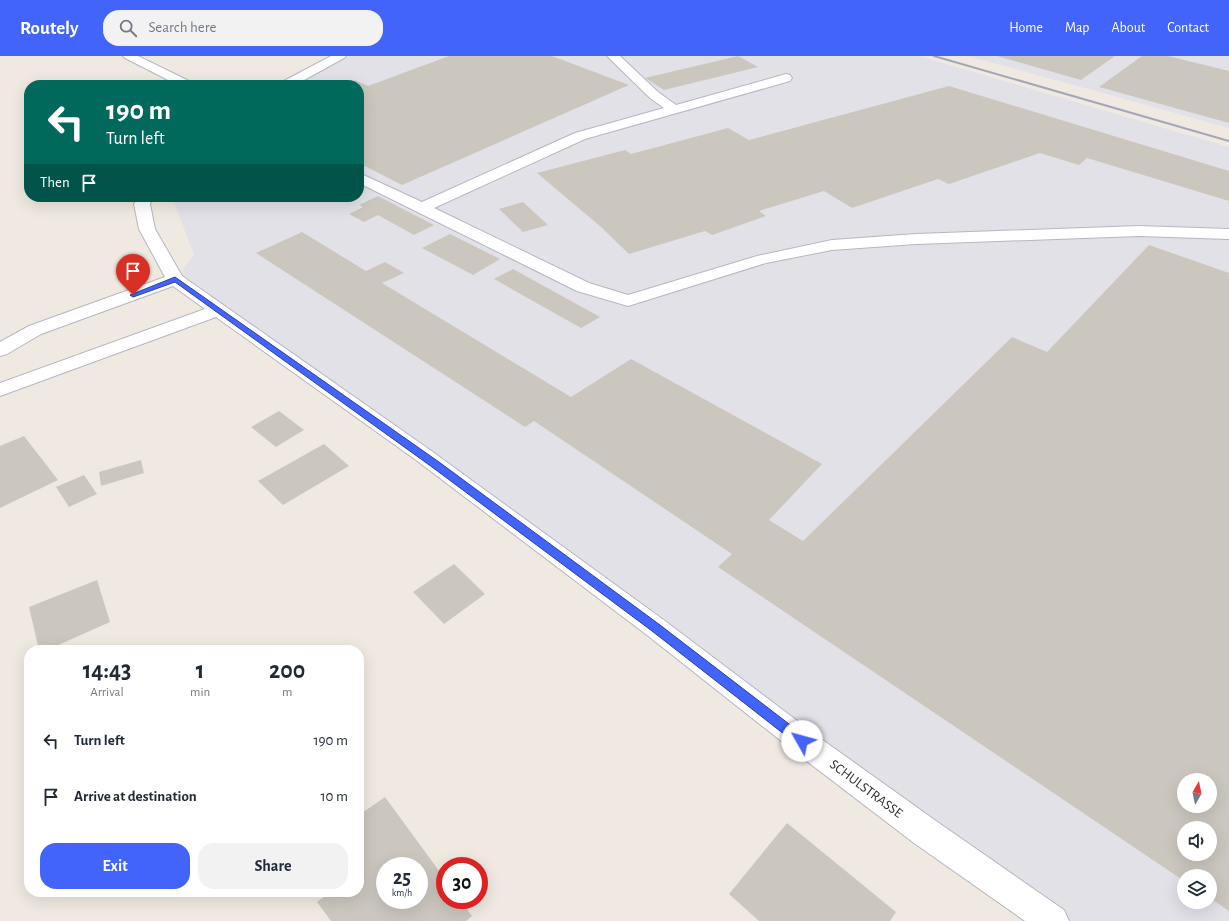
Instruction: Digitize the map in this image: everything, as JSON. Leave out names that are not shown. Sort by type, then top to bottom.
[{"type":"street","points":[[129,56],[177,80]]},
{"type":"street","points":[[295,80],[340,56]]},
{"type":"street","points":[[613,56],[654,94],[674,109]]},
{"type":"street","points":[[422,208],[580,136],[786,78]]},
{"type":"street","points":[[364,179],[583,287],[628,301],[763,259],[832,245],[916,239],[1139,231],[1229,234]]},
{"type":"street","name":"SCHULSTRASSE","points":[[143,202],[142,204],[147,229],[175,280],[429,460],[656,628],[814,750],[925,832],[1053,921]]},
{"type":"street","points":[[0,350],[35,330],[175,280]]},
{"type":"street","points":[[0,390],[218,310]]},
{"type":"shaded area","points":[[349,56],[919,56],[1229,147],[1229,921],[1053,921],[175,279],[194,255],[174,202],[364,202],[364,80],[306,80]]},
{"type":"shaded area","points":[[967,56],[1229,56],[1229,128],[1092,90]]},
{"type":"building","points":[[449,56],[552,56],[629,85],[402,185],[364,166],[364,84],[368,86]]},
{"type":"building","points":[[738,56],[758,67],[664,90],[645,78]]},
{"type":"building","points":[[997,56],[1115,56],[1081,80]]},
{"type":"building","points":[[1142,56],[1168,56],[1229,71],[1229,123],[1099,87]]},
{"type":"building","points":[[949,86],[1229,171],[1229,201],[1087,158],[1079,165],[1040,153],[949,184],[938,179],[852,208],[824,191],[759,211],[766,216],[712,235],[705,231],[629,254],[601,227],[537,173],[625,150],[631,154],[728,128],[749,140]]},
{"type":"building","points":[[378,196],[434,225],[414,235],[378,215],[364,222],[349,214],[363,207],[359,205]]},
{"type":"building","points":[[523,202],[548,225],[523,232],[499,209]]},
{"type":"building","points":[[302,232],[366,271],[385,262],[404,273],[382,283],[571,397],[631,359],[822,464],[769,520],[803,541],[1012,337],[1047,352],[1149,245],[1229,273],[1229,911],[1217,903],[1217,869],[1177,869],[1177,876],[718,567],[732,554],[534,421],[525,427],[256,253]]},
{"type":"building","points":[[450,234],[500,259],[473,275],[422,248]]},
{"type":"building","points":[[513,269],[600,317],[581,328],[494,279]]},
{"type":"building","points":[[279,411],[304,430],[276,447],[251,427]]},
{"type":"building","points":[[24,436],[58,480],[0,508],[0,446]]},
{"type":"building","points":[[324,444],[349,466],[283,505],[258,481]]},
{"type":"building","points":[[141,460],[144,473],[101,486],[99,472]]},
{"type":"building","points":[[84,475],[97,494],[69,507],[56,487]]},
{"type":"building","points":[[454,564],[485,594],[444,624],[413,592]]},
{"type":"building","points":[[97,580],[110,622],[58,645],[38,645],[29,607]]},
{"type":"building","points":[[385,797],[436,867],[436,909],[467,909],[472,916],[466,921],[331,921],[317,902],[324,897],[364,897],[364,812]]},
{"type":"building","points":[[787,823],[896,912],[890,921],[759,921],[729,894]]},
{"type":"railway","points":[[934,56],[1229,141]]},
{"type":"route","points":[[133,295],[175,280],[435,464],[656,628],[802,741]]}]
